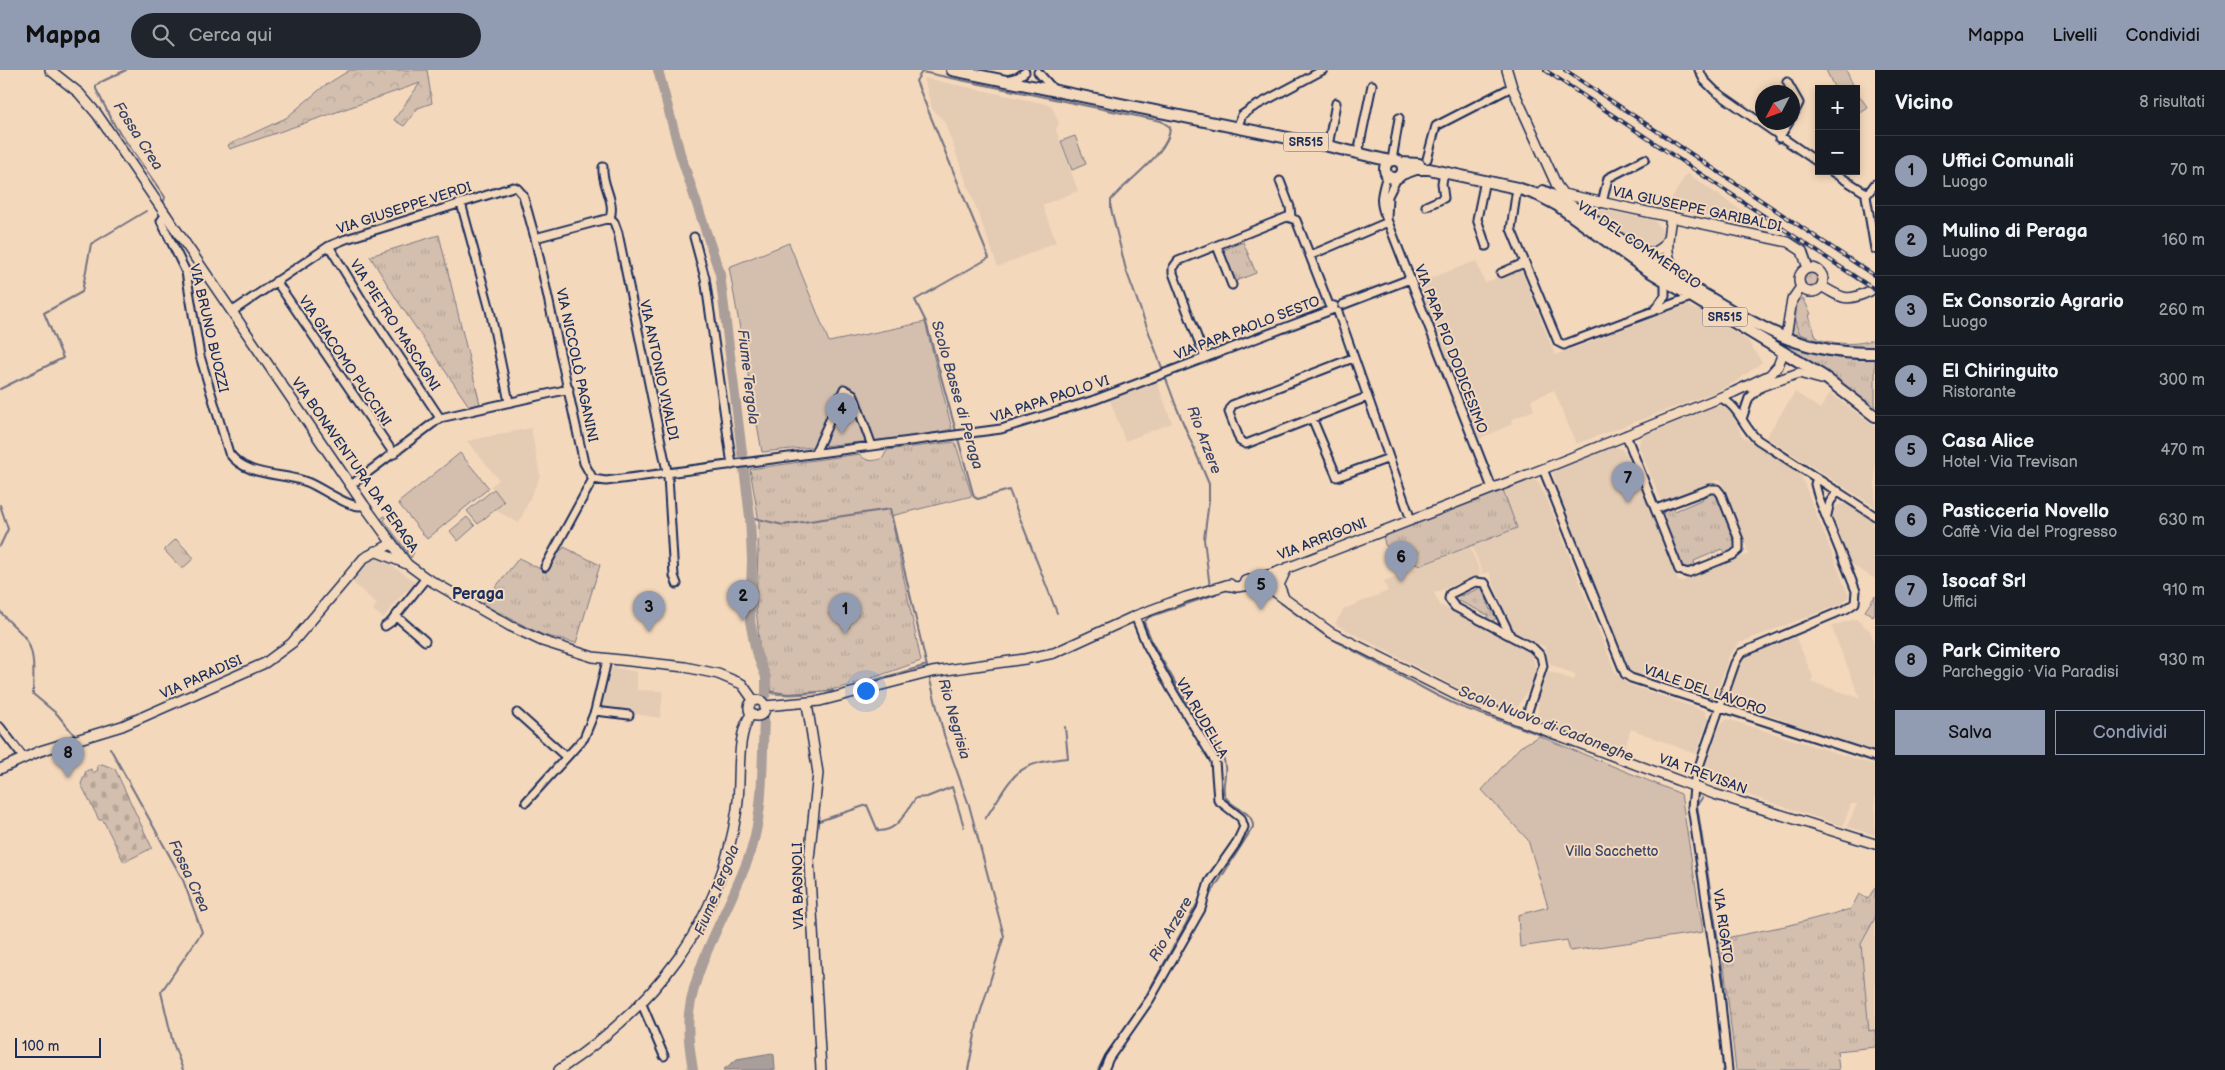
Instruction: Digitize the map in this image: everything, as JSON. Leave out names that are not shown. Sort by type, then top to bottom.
[{"type":"main road","name":"VIA BONAVENTURA DA PERAGA","points":[[50,70],[79,93],[97,114],[391,544],[407,564],[426,578],[532,637],[607,660],[685,667],[718,674],[742,684],[754,701]]},
{"type":"main road","name":"SR515","points":[[952,70],[1328,146],[1358,153],[1393,169],[1420,169],[1444,172],[1541,193]]},
{"type":"main road","points":[[1507,70],[1512,87]]},
{"type":"main road","name":"VIA GIUSEPPE GARIBALDI","points":[[1512,87],[1557,186],[1567,196],[1788,242],[1802,251],[1808,268],[1819,272],[1823,278],[1821,286]]},
{"type":"main road","name":"SR515","points":[[1393,169],[1425,161],[1494,178],[1541,193]]},
{"type":"main road","name":"VIA DEL COMMERCIO","points":[[1541,193],[1578,209],[1679,280],[1757,326],[1792,342],[1834,352],[1875,353]]},
{"type":"main road","name":"VIA DEL COMMERCIO","points":[[1541,193],[1664,281],[1790,355],[1845,392],[1875,416]]},
{"type":"main road","points":[[1671,218],[1667,240],[1668,257],[1679,280]]},
{"type":"main road","points":[[1636,251],[1654,253],[1667,240]]},
{"type":"main road","points":[[1787,331],[1792,300],[1801,287],[1799,276],[1808,268]]},
{"type":"main road","points":[[1801,287],[1812,292],[1821,286],[1833,294],[1849,299],[1870,291]]},
{"type":"main road","name":"VIA ARRIGONI","points":[[765,706],[807,704],[928,672],[1025,659],[1054,653],[1135,616],[1211,589],[1272,574],[1720,398],[1770,375],[1778,366],[1781,358]]},
{"type":"main road","name":"VIA ARRIGONI","points":[[1734,392],[1764,385],[1800,372],[1814,376],[1845,392]]},
{"type":"main road","name":"VIA PARADISI","points":[[0,769],[23,757],[122,726],[265,663],[292,642],[359,563],[375,551],[391,544]]},
{"type":"main road","points":[[375,551],[407,564]]},
{"type":"main road","points":[[1272,574],[1271,581],[1276,588],[1287,568]]},
{"type":"main road","name":"VIA TREVISAN","points":[[1226,585],[1237,587],[1258,584],[1276,588],[1284,599],[1330,632],[1438,688],[1524,723],[1694,786],[1875,844]]},
{"type":"main road","points":[[559,1070],[594,1045],[641,1002],[685,950],[715,895],[732,837],[739,800],[742,733],[752,713],[750,706],[754,701],[759,700],[765,706],[760,715],[752,713]]},
{"type":"main road","name":"VIA BAGNOLI","points":[[807,704],[818,784],[809,859],[821,1070]]},
{"type":"street","points":[[1237,128],[1242,115],[1252,108],[1323,70]]},
{"type":"street","points":[[1699,70],[1710,87],[1779,138],[1815,160]]},
{"type":"street","points":[[1002,81],[1018,77],[1025,71],[1029,87]]},
{"type":"street","points":[[1029,87],[1038,71],[1055,91]]},
{"type":"street","points":[[1358,153],[1372,85]]},
{"type":"street","points":[[1425,161],[1436,126],[1512,87]]},
{"type":"street","points":[[1328,146],[1336,103]]},
{"type":"street","name":"VIA PAPA PIO DODICESIMO","points":[[1399,118],[1388,196],[1388,221],[1492,488]]},
{"type":"street","points":[[1779,138],[1784,130]]},
{"type":"street","points":[[1602,204],[1608,178],[1645,159]]},
{"type":"street","name":"VIA ANTONIO VIVALDI","points":[[603,167],[602,173],[612,207],[610,218],[614,222],[618,233],[668,473],[673,561],[677,584]]},
{"type":"street","points":[[1426,206],[1445,196],[1442,183],[1444,172]]},
{"type":"street","points":[[1837,175],[1866,194],[1873,225],[1875,249]]},
{"type":"street","points":[[1485,180],[1477,220],[1486,246]]},
{"type":"street","points":[[1280,182],[1290,207],[1291,217]]},
{"type":"street","points":[[1866,194],[1875,184]]},
{"type":"street","name":"VIA GIUSEPPE VERDI","points":[[232,311],[330,246],[513,187]]},
{"type":"street","name":"VIA NICCOLÒ PAGANINI","points":[[513,187],[520,190],[523,196],[536,238],[586,468],[592,479]]},
{"type":"street","points":[[1517,188],[1511,225],[1524,263],[1555,339],[1561,344],[1691,297]]},
{"type":"street","points":[[461,203],[490,310],[509,402]]},
{"type":"street","name":"VIA BRUNO BUOZZI","points":[[166,214],[161,221],[186,272],[200,356],[229,453],[237,462],[249,469],[305,481],[352,506],[364,504]]},
{"type":"street","points":[[1205,358],[1173,268],[1178,261],[1291,217]]},
{"type":"street","points":[[1291,217],[1296,220],[1330,305],[1335,309],[1411,520]]},
{"type":"street","points":[[536,238],[610,218]]},
{"type":"street","points":[[1311,255],[1388,221]]},
{"type":"street","points":[[694,237],[705,278],[735,464]]},
{"type":"street","name":"VIA PIETRO MASCAGNI","points":[[330,246],[365,305],[440,418]]},
{"type":"street","points":[[1217,246],[1232,286]]},
{"type":"street","points":[[1501,273],[1524,263]]},
{"type":"street","points":[[1335,309],[1342,309],[1342,305],[1410,279]]},
{"type":"street","name":"VIA GIACOMO PUCCINI","points":[[276,281],[394,454]]},
{"type":"street","points":[[1655,310],[1665,296],[1664,281]]},
{"type":"street","name":"VIA PAPA PAOLO SESTO","points":[[1158,376],[1335,309]]},
{"type":"street","points":[[1352,358],[1232,405],[1229,409],[1240,441],[1244,444],[1367,397]]},
{"type":"street","name":"VIA PAPA PAOLO VI","points":[[592,479],[601,482],[1001,430],[1158,376]]},
{"type":"street","points":[[1742,419],[1749,398],[1764,385]]},
{"type":"street","points":[[351,485],[440,418],[569,390]]},
{"type":"street","points":[[815,453],[844,390],[853,394],[872,446]]},
{"type":"street","points":[[1720,398],[1734,405],[1749,431],[1758,440],[1875,516]]},
{"type":"street","points":[[1312,418],[1337,478],[1389,458]]},
{"type":"street","points":[[1626,435],[1677,568],[1682,572],[1688,573],[1733,555],[1739,550],[1739,540],[1721,494],[1716,489],[1710,489],[1656,510]]},
{"type":"street","name":"VIALE DEL LAVORO","points":[[1543,469],[1625,674],[1631,678],[1719,708],[1875,757]]},
{"type":"street","points":[[1818,478],[1816,489],[1827,515]]},
{"type":"street","points":[[545,567],[592,479]]},
{"type":"street","points":[[1827,515],[1830,502],[1838,491]]},
{"type":"street","name":"VIA RIGATO","points":[[1728,1070],[1719,985],[1692,807],[1694,786],[1719,708],[1735,663],[1741,653],[1846,609],[1854,603],[1856,590],[1827,515]]},
{"type":"street","points":[[385,626],[396,616],[426,578]]},
{"type":"street","points":[[1510,636],[1486,583],[1476,582],[1450,594],[1449,600],[1455,607],[1510,636],[1533,648],[1543,661],[1524,723]]},
{"type":"street","points":[[396,616],[425,641]]},
{"type":"street","name":"VIA RUDELLA","points":[[1104,1070],[1109,1058],[1150,999],[1201,909],[1209,882],[1237,842],[1244,827],[1241,818],[1218,800],[1216,761],[1165,678],[1135,616]]},
{"type":"street","points":[[526,802],[584,738],[594,711],[607,660]]},
{"type":"street","points":[[594,711],[629,715]]},
{"type":"street","points":[[517,713],[566,757]]},
{"type":"street","points":[[0,727],[23,757]]},
{"type":"street","points":[[641,1002],[664,1056]]},
{"type":"shaded area","points":[[924,78],[1051,105],[1059,123],[1056,130],[1078,191],[1042,205],[1056,242],[998,267],[944,121],[932,109]]},
{"type":"shaded area","points":[[1687,173],[1765,227],[1764,229],[1670,208],[1672,198]]},
{"type":"shaded area","points":[[1587,207],[1654,220],[1662,230],[1662,237],[1657,247],[1651,249],[1643,247],[1585,210]]},
{"type":"shaded area","points":[[1476,261],[1485,283],[1520,267],[1555,355],[1687,305],[1696,310],[1698,308],[1748,341],[1762,362],[1737,381],[1718,391],[1576,444],[1554,390],[1531,400],[1534,410],[1511,420],[1512,424],[1479,439],[1417,283]]},
{"type":"shaded area","points":[[1157,382],[1172,423],[1125,441],[1110,400]]},
{"type":"shaded area","points":[[1795,392],[1820,409],[1830,393],[1875,426],[1875,507],[1766,437]]},
{"type":"shaded area","points":[[1718,405],[1726,405],[1731,410],[1742,436],[1800,473],[1849,596],[1843,603],[1739,643],[1729,656],[1716,695],[1710,699],[1683,690],[1684,686],[1642,672],[1640,676],[1634,674],[1624,664],[1556,488],[1553,472],[1575,460],[1614,447],[1621,448],[1628,458],[1679,582],[1749,554],[1720,479],[1666,501],[1661,500],[1639,447],[1640,439],[1646,434]]},
{"type":"shaded area","points":[[531,428],[540,476],[519,523],[495,510],[504,502],[491,486],[499,480],[467,441]]},
{"type":"shaded area","points":[[1530,479],[1538,482],[1547,499],[1616,674],[1627,684],[1705,711],[1708,719],[1696,754],[1631,729],[1624,750],[1540,720],[1537,716],[1539,697],[1548,671],[1574,680],[1576,675],[1552,665],[1548,661],[1545,647],[1515,632],[1510,625],[1489,572],[1483,574],[1472,546],[1517,528],[1503,490]]},
{"type":"shaded area","points":[[1845,503],[1874,521],[1872,524],[1875,527],[1875,579],[1851,564],[1833,517],[1836,506]]},
{"type":"shaded area","points":[[1470,547],[1481,574],[1434,593],[1440,605],[1532,654],[1536,668],[1528,690],[1517,708],[1512,709],[1458,688],[1335,624],[1344,609],[1388,591],[1384,581]]},
{"type":"shaded area","points":[[378,556],[417,583],[410,592],[406,590],[383,618],[373,610],[377,604],[351,581],[371,559]]},
{"type":"shaded area","points":[[1856,619],[1870,631],[1875,645],[1875,752],[1785,725],[1786,721],[1744,706],[1742,710],[1732,707],[1728,698],[1741,658],[1795,635],[1813,677],[1811,682],[1860,698],[1831,626]]},
{"type":"shaded area","points":[[612,667],[637,672],[637,690],[663,691],[660,718],[604,709],[599,706]]},
{"type":"shaded area","points":[[1727,719],[1875,765],[1875,835],[1847,827],[1857,804],[1851,804],[1843,826],[1705,781],[1704,772],[1719,727]]},
{"type":"shaded area","points":[[1875,918],[1875,1030],[1869,1031],[1861,944]]},
{"type":"shaded area","points":[[772,1053],[774,1055],[775,1070],[723,1070],[737,1059]]},
{"type":"green space","points":[[350,70],[427,70],[432,103],[418,108],[404,126],[394,120],[420,83],[230,149],[228,145],[286,118],[324,86]]},
{"type":"green space","points":[[1826,70],[1846,70],[1853,85],[1833,85]]},
{"type":"green space","points":[[1860,97],[1868,108],[1860,113]]},
{"type":"green space","points":[[1075,136],[1086,164],[1072,170],[1061,141]]},
{"type":"green space","points":[[439,235],[480,404],[469,406],[397,300],[370,256]]},
{"type":"green space","points":[[1243,242],[1256,273],[1233,282],[1223,250]]},
{"type":"green space","points":[[789,243],[829,342],[925,322],[952,429],[921,436],[762,452],[729,267]]},
{"type":"green space","points":[[1811,272],[1819,280],[1811,288],[1803,280]]},
{"type":"green space","points":[[1803,298],[1811,314],[1809,315],[1816,337],[1820,341],[1800,334],[1796,325],[1795,303]]},
{"type":"green space","points":[[1795,303],[1801,334],[1838,343],[1857,343],[1875,339],[1875,349],[1841,348],[1789,336]]},
{"type":"green space","points":[[1763,335],[1818,353],[1846,357],[1875,358],[1875,410],[1819,367]]},
{"type":"green space","points":[[955,442],[972,496],[891,516],[921,661],[848,686],[810,694],[772,694],[769,676],[760,652],[756,607],[759,522],[750,469],[859,454],[867,460],[873,461],[883,458],[887,450]]},
{"type":"green space","points":[[460,453],[489,488],[427,539],[398,503]]},
{"type":"green space","points":[[494,489],[504,502],[478,524],[467,511]]},
{"type":"green space","points":[[1503,490],[1517,528],[1419,566],[1385,545],[1383,535]]},
{"type":"green space","points":[[1714,492],[1718,496],[1736,547],[1727,553],[1722,549],[1694,561],[1695,566],[1684,568],[1680,565],[1662,519],[1664,510],[1671,507],[1675,511],[1703,499],[1702,495]]},
{"type":"green space","points":[[384,516],[387,517],[384,520],[409,554],[414,552],[411,558],[381,519]]},
{"type":"green space","points":[[467,517],[475,526],[458,541],[450,531]]},
{"type":"green space","points":[[176,539],[194,558],[182,569],[164,550]]},
{"type":"green space","points":[[564,547],[600,565],[576,643],[543,635],[482,604],[519,558],[546,572],[559,549],[562,550]]},
{"type":"green space","points":[[1480,585],[1487,590],[1483,592],[1490,610],[1494,609],[1497,616],[1492,623],[1486,620],[1488,615],[1459,601],[1457,604],[1453,601],[1454,595],[1459,593],[1461,596],[1478,589],[1477,586]]},
{"type":"green space","points":[[1875,596],[1875,613],[1873,616],[1865,611]]},
{"type":"green space","name":"Villa Sacchetto","points":[[1539,736],[1681,794],[1703,932],[1570,951],[1567,940],[1520,947],[1518,915],[1548,907],[1528,840],[1482,790],[1520,747]]},
{"type":"green space","points":[[102,764],[115,769],[152,848],[124,862],[103,820],[99,820],[81,784],[86,771],[91,769],[93,773],[98,770],[97,766]]},
{"type":"green space","points":[[1875,887],[1875,918],[1861,944],[1869,1031],[1875,1030],[1875,1047],[1837,1051],[1839,1070],[1736,1070],[1721,939],[1790,925],[1851,909],[1859,894],[1868,899]]},
{"type":"waterway","name":"Fossa Crea","points":[[126,70],[99,83],[96,89],[115,126],[165,197],[164,201]]},
{"type":"waterway","name":"Fiume Tergola","points":[[658,70],[680,153],[720,274],[750,517],[752,560],[750,621],[756,652],[766,677],[766,694]]},
{"type":"waterway","name":"Rio Arzere","points":[[922,70],[922,72],[1161,121],[1170,127],[1168,137],[1163,146],[1146,166],[1111,200],[1111,209],[1126,270],[1176,406],[1209,484],[1209,501],[1204,539],[1210,588]]},
{"type":"waterway","name":"Scolo Basse di Peraga","points":[[921,73],[916,81],[989,258],[915,300],[926,322],[974,497],[978,499],[1009,490],[1057,613]]},
{"type":"waterway","name":"Fossa Crea","points":[[0,389],[63,358],[44,313],[82,292],[91,244],[146,211]]},
{"type":"waterway","name":"Fossa Crea","points":[[0,505],[8,529],[0,546]]},
{"type":"waterway","name":"Rio Negrisia","points":[[750,517],[783,525],[890,509],[928,671]]},
{"type":"waterway","name":"Rio Arzere","points":[[1207,894],[1212,892],[1253,827],[1252,821],[1246,813],[1228,801],[1225,796],[1225,767],[1222,754],[1183,696],[1153,644],[1144,622],[1149,617],[1216,594]]},
{"type":"waterway","name":"Scolo Nuovo di Cadoneghe","points":[[1281,603],[1323,634],[1436,695],[1461,707],[1576,747]]},
{"type":"waterway","name":"Fossa Crea","points":[[0,611],[22,634],[30,647],[33,662],[33,694],[57,714],[75,736]]},
{"type":"waterway","points":[[855,686],[927,665]]},
{"type":"waterway","name":"Rio Negrisia","points":[[929,676],[944,735],[969,805],[1004,936],[978,1020],[968,1070]]},
{"type":"waterway","points":[[766,691],[788,694],[833,691]]},
{"type":"waterway","name":"Fiume Tergola","points":[[693,1070],[688,1027],[693,992],[707,952],[751,851],[758,819],[762,786],[764,719]]},
{"type":"waterway","name":"Scolo Basse di Peraga","points":[[985,819],[1016,774],[1035,764],[1068,758],[1065,727]]},
{"type":"waterway","name":"Fossa Crea","points":[[110,748],[183,880],[202,932],[161,992],[173,1043],[183,1070]]},
{"type":"waterway","points":[[33,759],[45,755]]},
{"type":"waterway","name":"Scolo Nuovo di Cadoneghe","points":[[1655,777],[1676,785]]},
{"type":"waterway","name":"Scolo Basse di Peraga","points":[[819,821],[867,805],[878,831],[885,830],[896,825],[916,798],[927,797],[952,787],[964,827]]},
{"type":"waterway","name":"Scolo Nuovo di Cadoneghe","points":[[1702,798],[1697,805],[1724,980],[1727,1028]]},
{"type":"waterway","name":"Rio Arzere","points":[[1098,1070],[1104,1058],[1142,1003],[1202,895]]},
{"type":"waterway","name":"Scolo Nuovo di Cadoneghe","points":[[1721,1035],[1723,1070]]},
{"type":"railway","points":[[1545,70],[1875,290]]},
{"type":"railway","points":[[1565,70],[1875,276]]},
{"type":"place","name":"El Chiringuito","points":[[842,434]]},
{"type":"place","name":"Isocaf Srl","points":[[1628,503]]},
{"type":"place","name":"Pasticceria Novello","points":[[1401,582]]},
{"type":"place","name":"Casa Alice","points":[[1261,610]]},
{"type":"place","name":"Mulino di Peraga","points":[[743,621]]},
{"type":"place","name":"Ex Consorzio Agrario","points":[[649,632]]},
{"type":"place","name":"Uffici Comunali","points":[[845,634]]},
{"type":"place","name":"Park Cimitero","points":[[68,778]]},
{"type":"district","name":"Peraga","points":[[478,594]]}]
